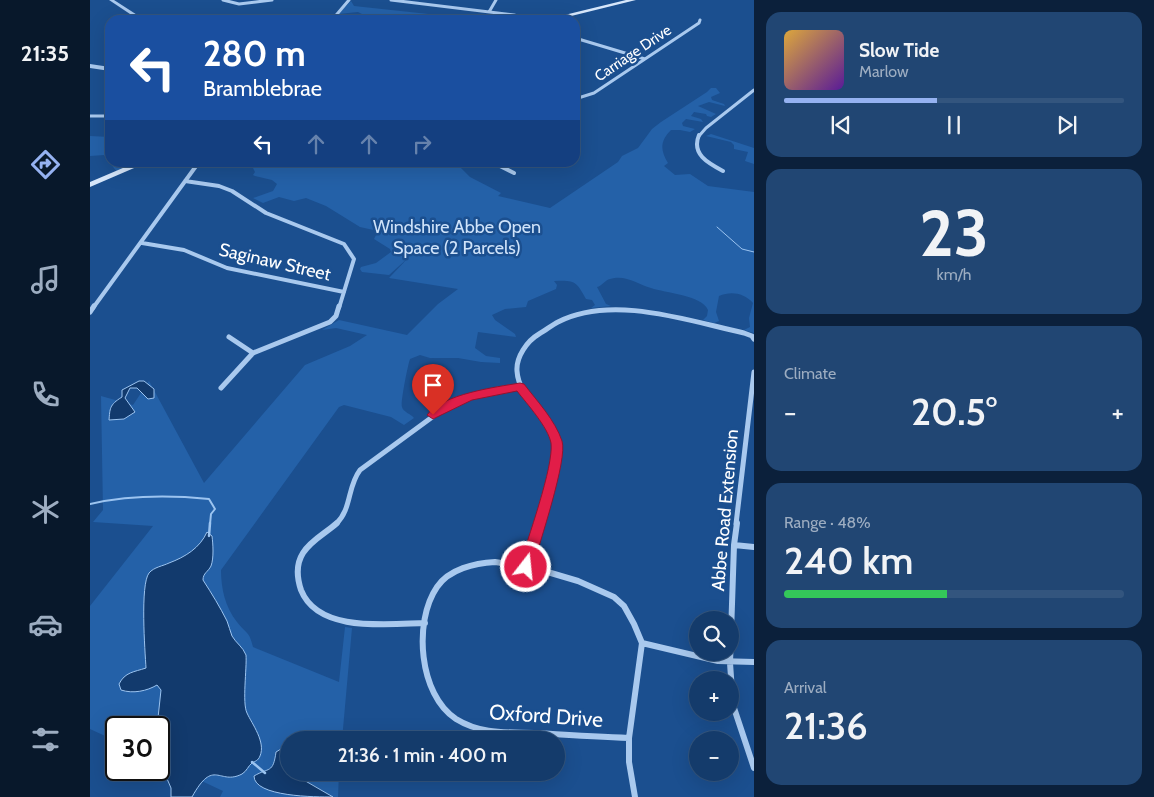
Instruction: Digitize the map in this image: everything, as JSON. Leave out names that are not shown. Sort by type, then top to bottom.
[{"type":"main road","points":[[568,15],[633,0]]},
{"type":"main road","points":[[90,185],[133,167]]},
{"type":"street","points":[[111,0],[134,15]]},
{"type":"street","points":[[222,0],[239,4],[272,0]]},
{"type":"street","points":[[335,15],[349,0]]},
{"type":"street","points":[[391,0],[514,15]]},
{"type":"street","points":[[489,12],[496,0]]},
{"type":"street","name":"Carriage Drive","points":[[580,97],[594,93],[699,23],[700,20]]},
{"type":"street","points":[[580,40],[645,59]]},
{"type":"street","points":[[90,66],[105,68]]},
{"type":"street","points":[[724,171],[713,166],[700,155],[696,148],[698,134],[754,90]]},
{"type":"street","points":[[90,116],[105,116]]},
{"type":"street","points":[[90,312],[142,243],[195,167]]},
{"type":"street","points":[[502,167],[514,173]]},
{"type":"street","points":[[184,181],[219,186],[232,191],[266,213],[344,244],[354,259],[336,316],[330,322],[253,353],[221,388]]},
{"type":"street","name":"Saginaw Street","points":[[142,243],[184,250],[227,268],[344,292]]},
{"type":"street","points":[[526,567],[556,461],[556,442],[546,421],[520,386],[517,377],[518,360],[528,343],[547,327],[558,322],[585,313],[616,310],[634,311],[753,338]]},
{"type":"street","points":[[229,337],[253,353]]},
{"type":"street","name":"Abbe Road Extension","points":[[754,372],[734,545],[730,663],[732,705],[754,768]]},
{"type":"street","points":[[425,623],[347,622],[320,614],[308,606],[300,593],[299,561],[308,546],[334,526],[343,516],[349,504],[353,477],[360,470],[427,419],[450,404],[470,396],[520,386]]},
{"type":"street","points":[[734,545],[754,547]]},
{"type":"street","name":"Oxford Drive","points":[[629,738],[486,731],[459,721],[442,706],[431,688],[424,666],[425,623],[429,600],[441,581],[458,570],[481,563],[505,562],[574,579],[603,590],[623,605],[637,628],[642,643]]},
{"type":"street","points":[[635,797],[629,762],[629,738],[642,643],[730,663],[754,662]]},
{"type":"green space","points":[[351,1],[354,6],[438,15],[364,15],[358,12],[338,14]]},
{"type":"green space","name":"Windshire Abbe Open Space (2 Parcels)","points":[[711,88],[716,88],[720,93],[711,97],[712,100],[725,106],[709,102],[698,106],[716,114],[711,117],[694,112],[691,116],[701,119],[703,122],[686,119],[682,123],[683,126],[695,129],[690,132],[671,130],[662,146],[668,163],[664,166],[675,175],[690,174],[708,186],[754,192],[754,333],[744,330],[750,327],[749,318],[753,303],[746,297],[737,294],[719,296],[716,312],[719,321],[714,323],[703,320],[707,316],[708,310],[699,301],[683,295],[651,288],[631,280],[621,278],[610,279],[597,287],[606,304],[611,306],[591,308],[595,305],[592,300],[586,299],[577,285],[566,281],[554,281],[557,285],[556,289],[528,301],[526,307],[505,309],[492,315],[495,320],[515,334],[516,337],[478,332],[475,348],[486,356],[500,358],[500,363],[458,358],[430,358],[420,355],[410,359],[404,384],[402,407],[414,418],[404,425],[391,417],[344,405],[339,407],[221,570],[223,590],[227,604],[240,626],[249,635],[253,647],[339,682],[345,627],[352,628],[343,731],[280,731],[280,781],[339,781],[338,797],[220,797],[223,791],[170,766],[170,716],[105,716],[105,736],[90,729],[90,606],[153,526],[93,522],[103,510],[101,396],[133,405],[149,381],[204,483],[305,365],[350,346],[367,335],[336,328],[322,330],[339,320],[407,335],[438,304],[458,289],[389,278],[408,258],[389,275],[362,272],[361,267],[376,263],[391,252],[390,249],[374,239],[378,231],[360,227],[326,206],[306,198],[294,201],[279,197],[263,203],[253,198],[273,191],[277,184],[272,180],[253,175],[255,172],[253,168],[249,167],[460,167],[470,177],[501,193],[498,196],[550,208],[618,162],[622,156],[638,148],[652,129]]},
{"type":"green space","points":[[711,134],[754,148],[754,164],[745,161],[748,152],[734,149],[734,145],[731,142],[706,136]]},
{"type":"green space","points":[[90,136],[105,137],[105,156],[90,156]]},
{"type":"green space","points":[[113,167],[129,167],[117,172]]},
{"type":"shaded area","points":[[139,381],[144,381],[154,389],[154,398],[148,399],[137,388],[130,388],[125,398],[135,412],[124,419],[109,420],[111,407],[122,397],[122,390]]},
{"type":"shaded area","points":[[207,532],[212,536],[213,555],[211,566],[203,580],[227,621],[232,636],[246,655],[246,708],[260,739],[261,751],[258,759],[242,774],[234,777],[211,775],[206,778],[192,797],[171,797],[171,788],[168,781],[170,781],[170,716],[158,716],[161,690],[157,685],[149,689],[130,692],[121,690],[119,684],[127,675],[146,668],[144,604],[146,580],[149,573],[186,555],[204,538]]},
{"type":"shaded area","points":[[280,750],[280,781],[305,781],[333,797],[313,797],[275,792],[257,783],[254,776],[272,767],[276,752]]},
{"type":"waterway","points":[[717,227],[742,249],[754,252]]},
{"type":"waterway","points":[[90,504],[149,497],[209,499],[215,509],[211,514],[210,524]]},
{"type":"waterway","points":[[209,536],[210,523]]},
{"type":"waterway","points":[[252,762],[265,773]]},
{"type":"route","points":[[433,415],[450,404],[470,396],[520,386],[546,421],[556,442],[556,461],[526,567]]}]
